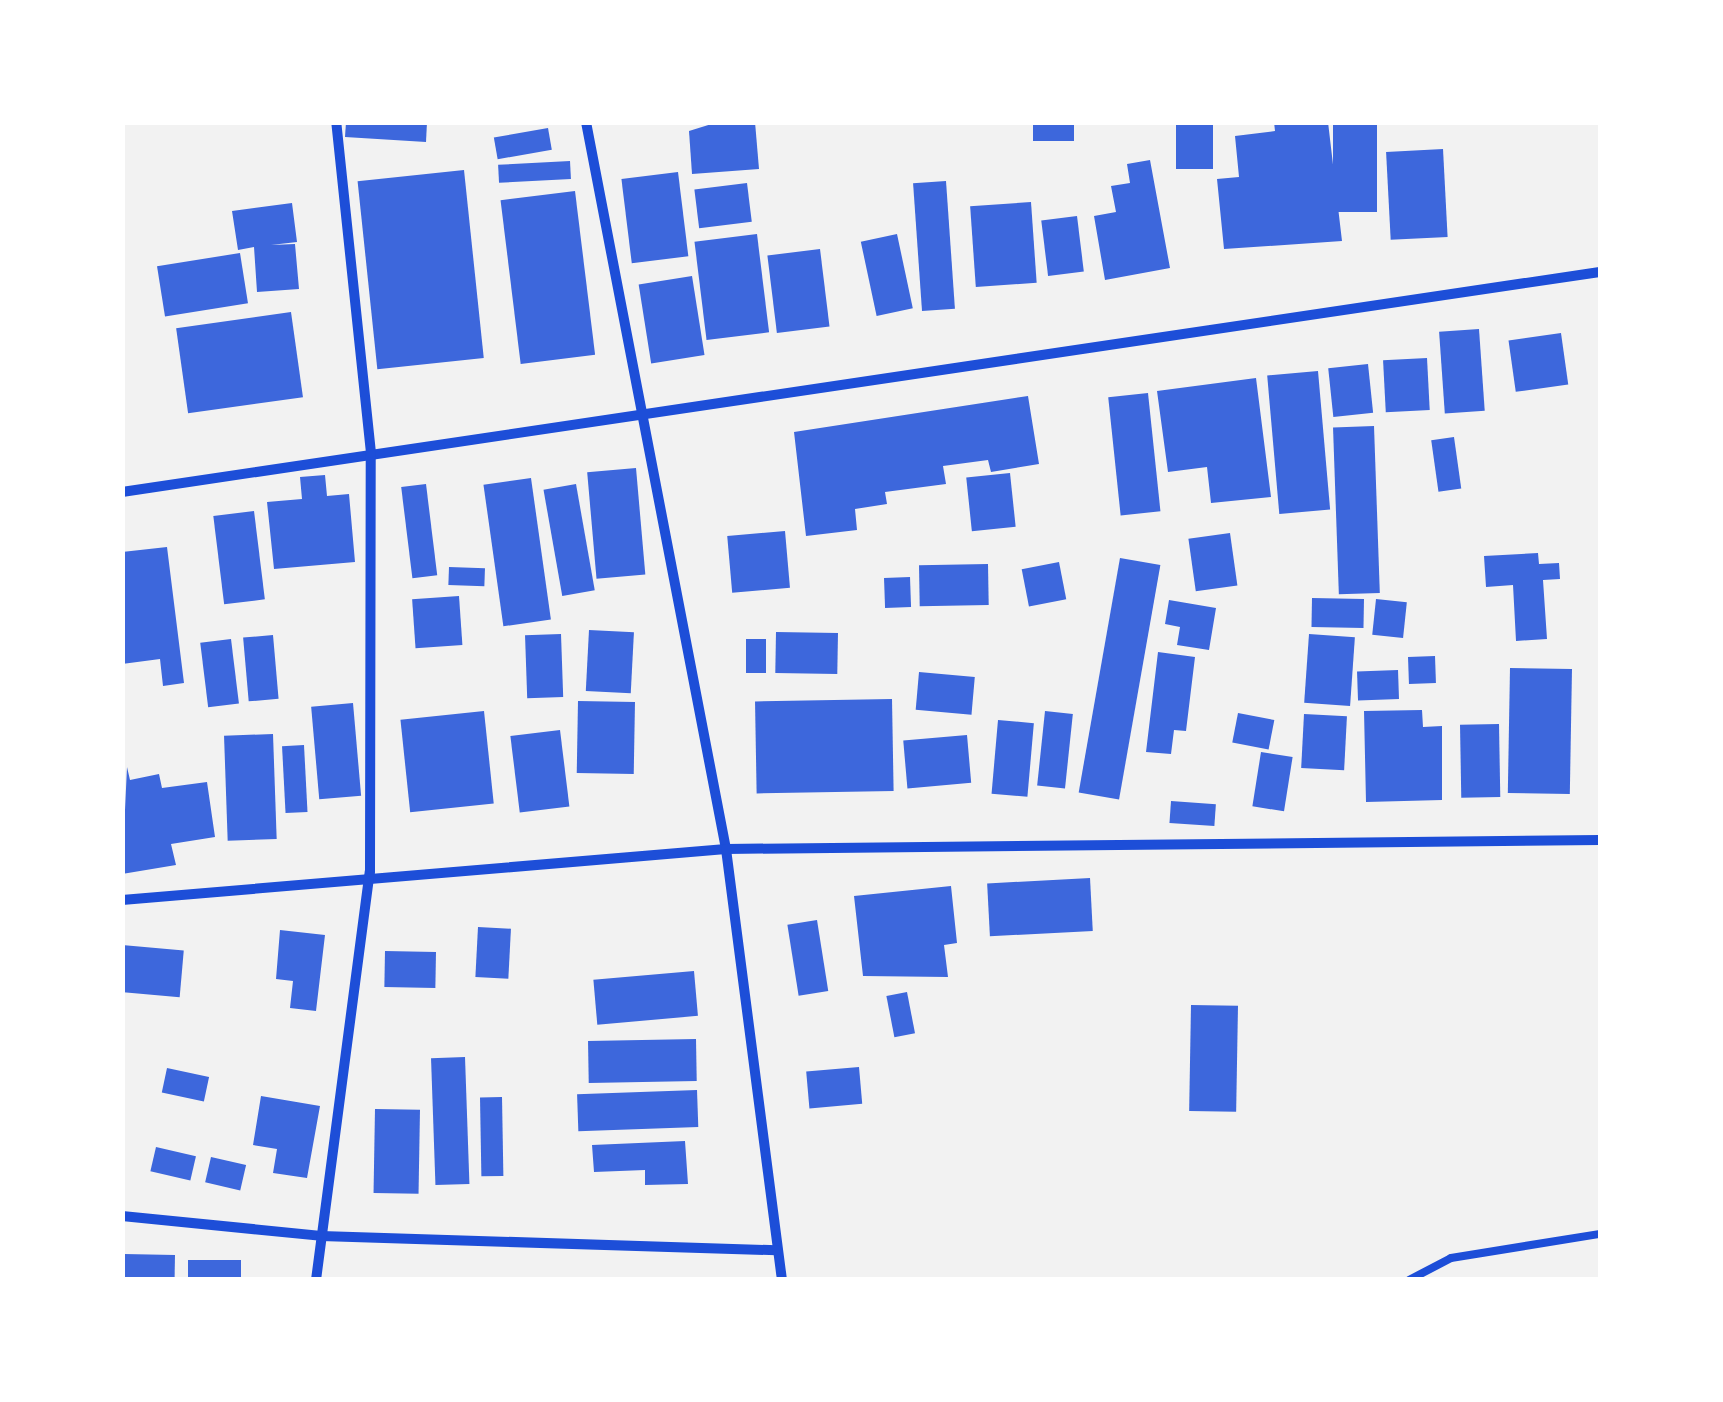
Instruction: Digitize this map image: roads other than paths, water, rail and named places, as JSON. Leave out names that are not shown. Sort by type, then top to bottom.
[{"type":"street","points":[[316,1280],[370,872],[371,452],[336,122]]},
{"type":"street","points":[[586,122],[647,410],[726,849],[782,1280]]},
{"type":"street","points":[[122,492],[647,410],[1600,272]]},
{"type":"street","points":[[122,900],[370,872],[726,849],[1600,840]]},
{"type":"street","points":[[122,1216],[321,1236],[777,1250]]},
{"type":"lane","points":[[1410,1280],[1451,1258],[1600,1234]]}]
